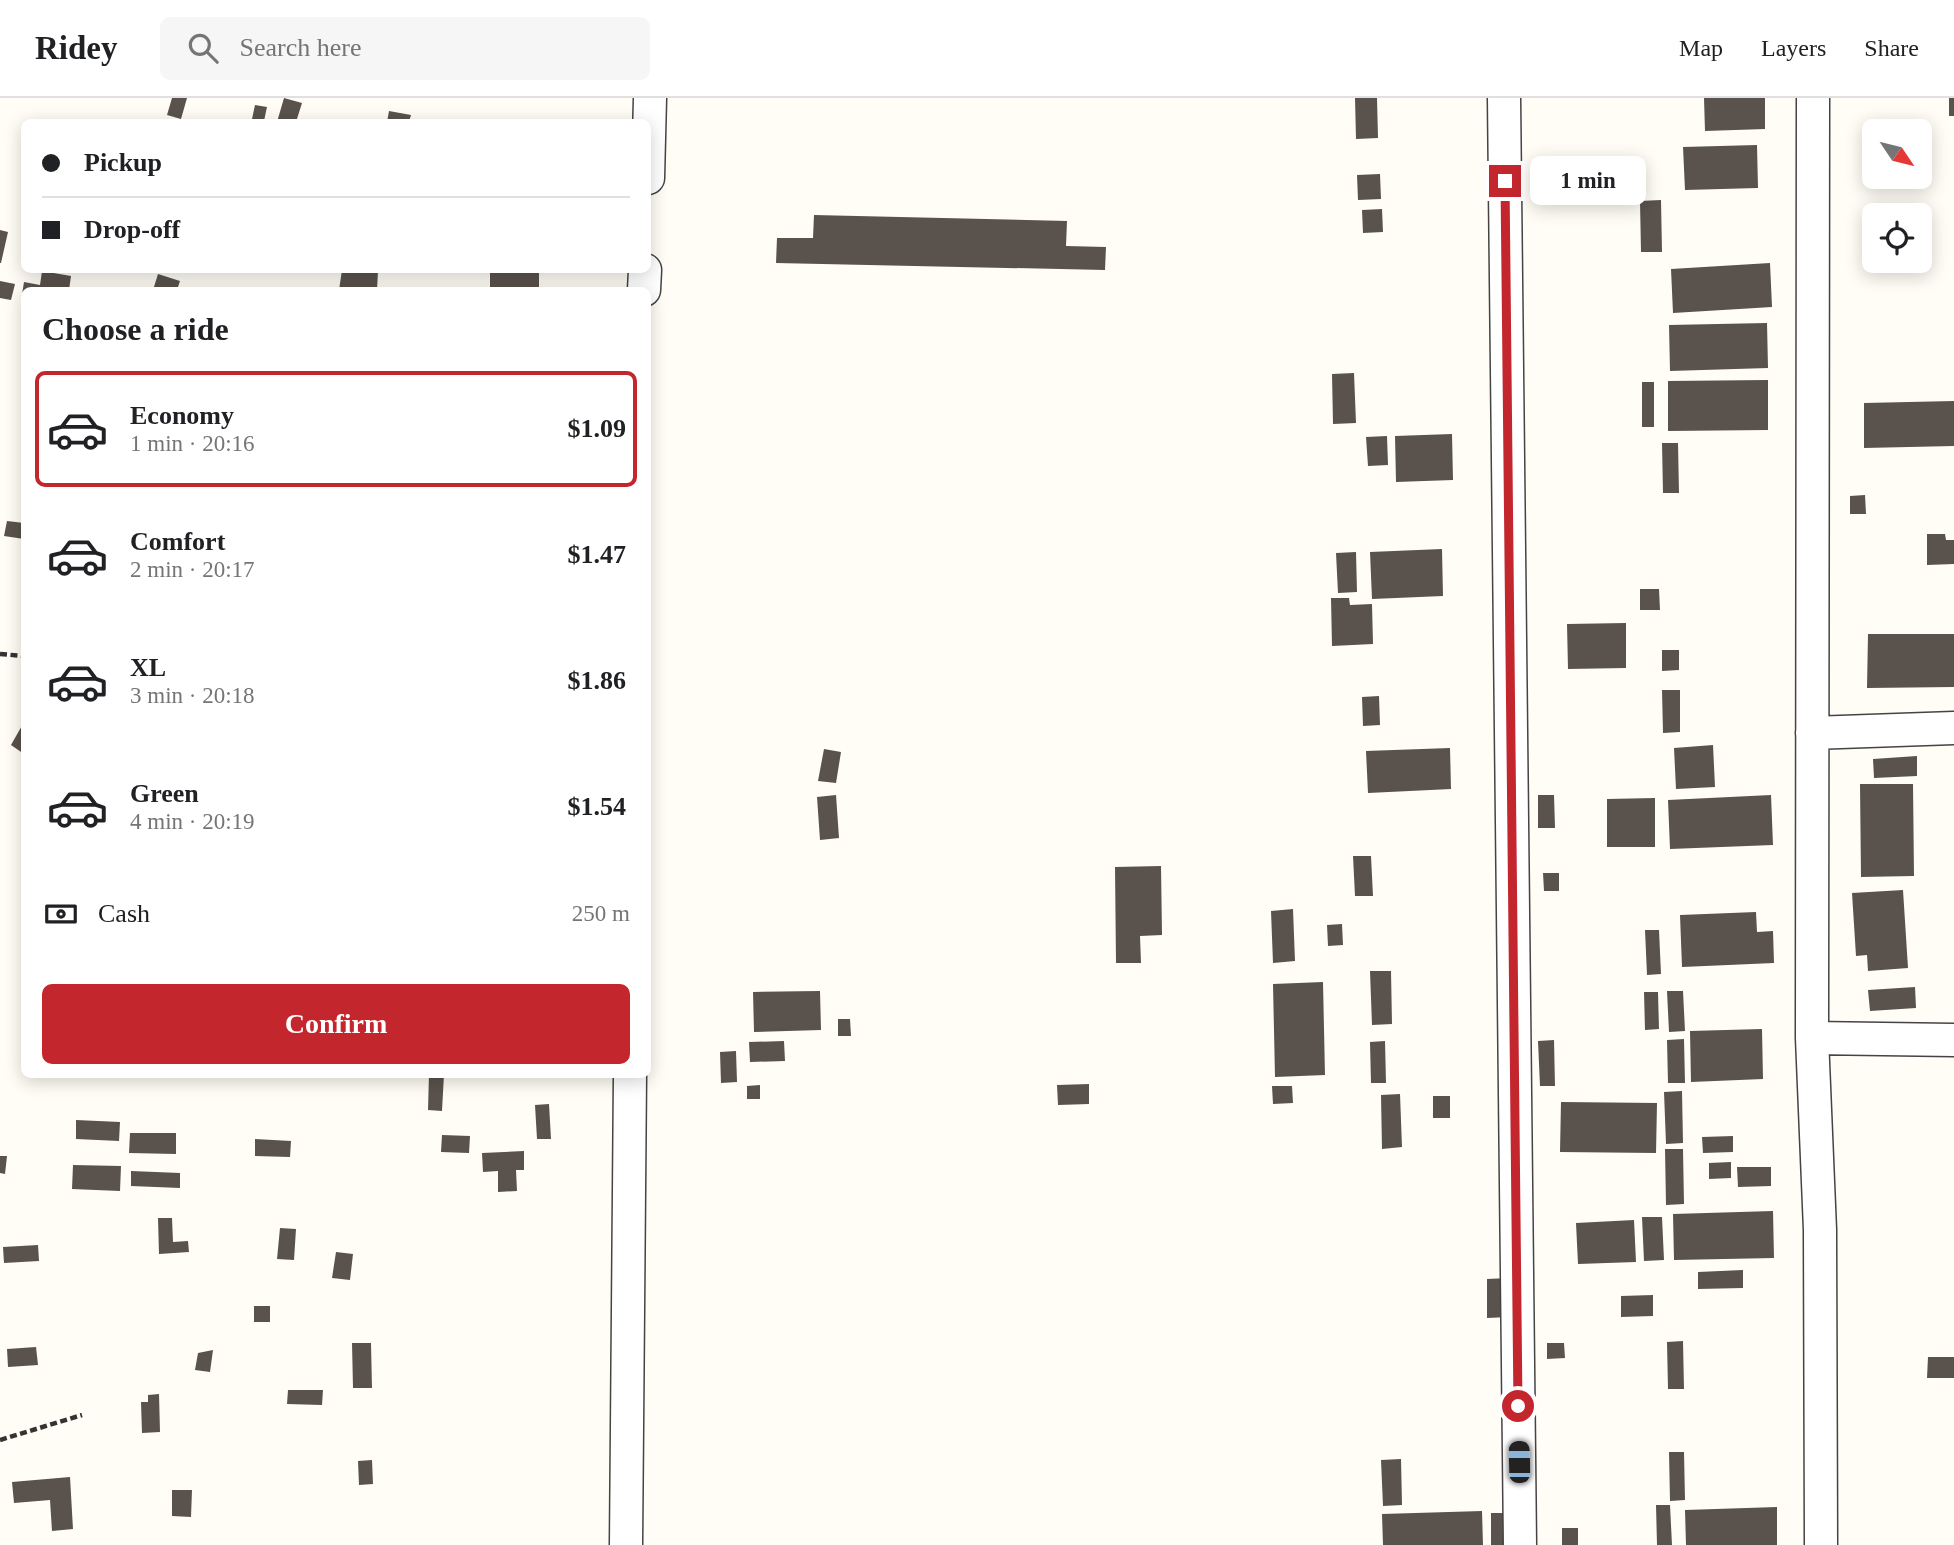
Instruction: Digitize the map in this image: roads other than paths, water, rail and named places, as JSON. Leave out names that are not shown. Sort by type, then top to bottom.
[{"type":"street","points":[[649,119],[650,98]]},
{"type":"street","points":[[1504,98],[1520,1545]]},
{"type":"street","points":[[1813,98],[1812,1038],[1820,1230],[1821,1545]]},
{"type":"street","points":[[1812,733],[1954,728]]},
{"type":"street","points":[[1812,1038],[1954,1040]]},
{"type":"street","points":[[626,1545],[630,1078]]}]
